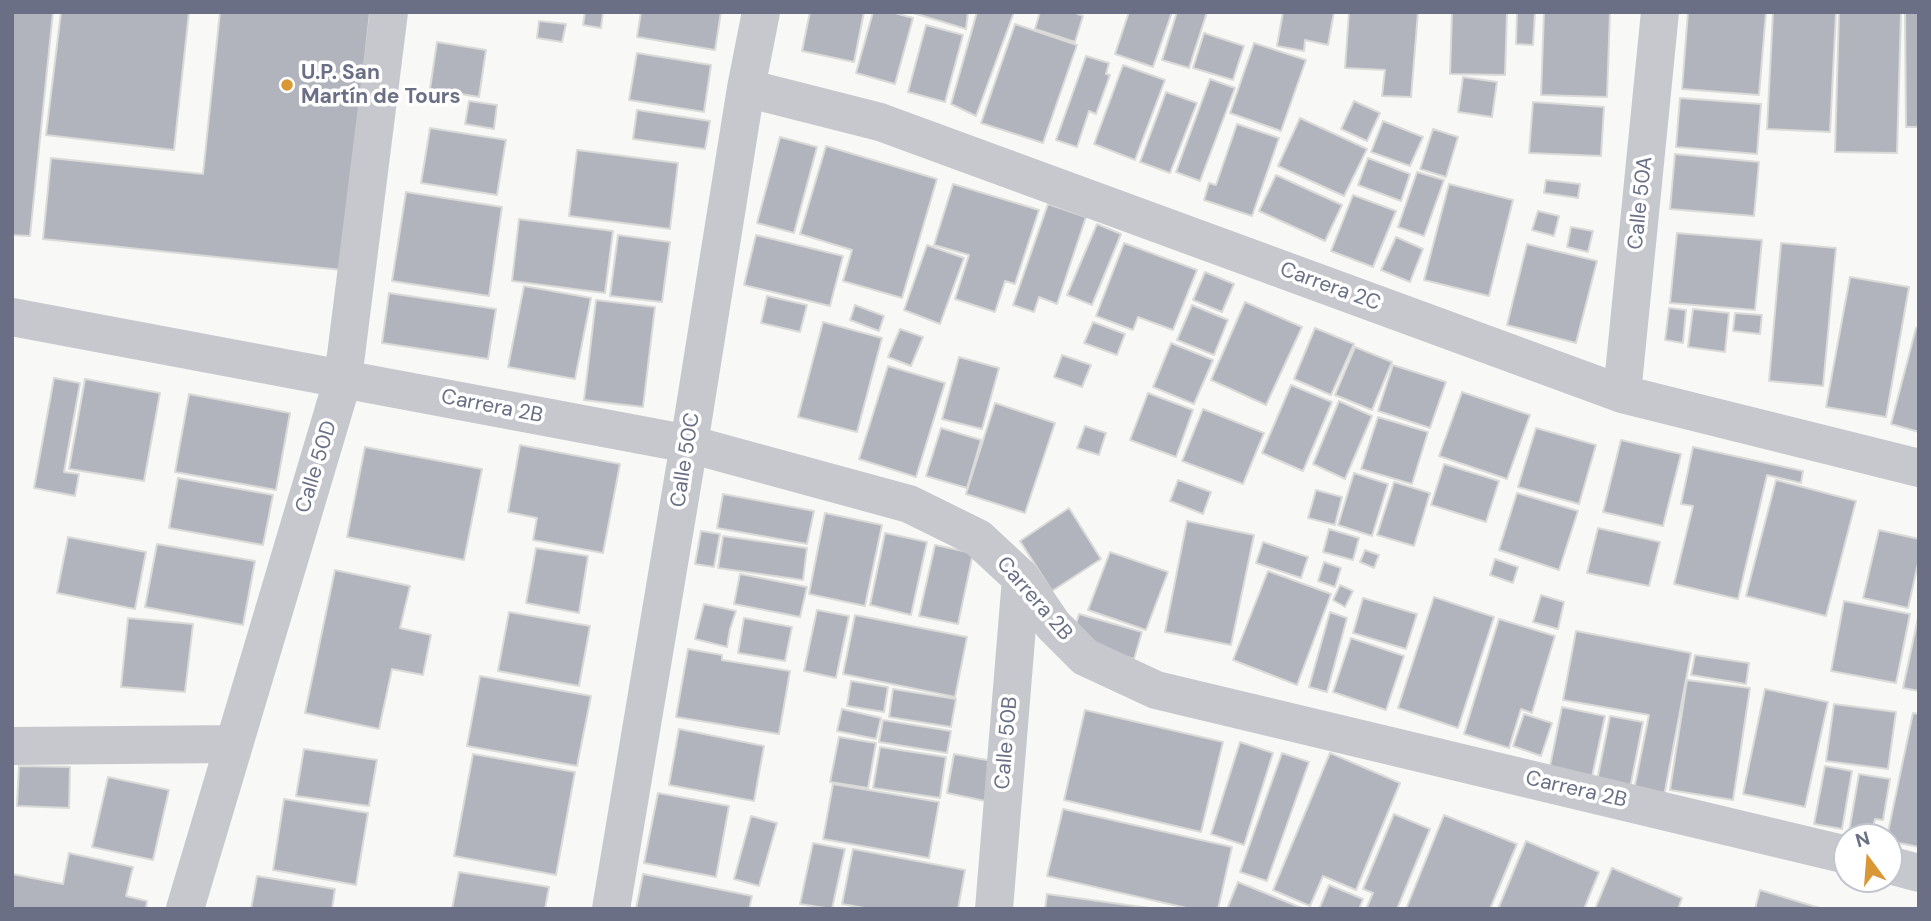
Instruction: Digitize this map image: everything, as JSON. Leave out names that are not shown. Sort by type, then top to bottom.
[{"type":"street","name":"Calle 50D","points":[[185,909],[343,380],[389,12]]},
{"type":"street","name":"Calle 50C","points":[[611,909],[761,12]]},
{"type":"street","name":"Calle 50A","points":[[1622,394],[1660,12]]},
{"type":"street","name":"Carrera 2C","points":[[746,89],[880,122],[1622,394],[1919,468]]},
{"type":"street","name":"Carrera 2B","points":[[12,317],[689,444],[909,504],[978,538],[1021,578],[1053,625],[1085,657],[1156,690],[1833,852]]},
{"type":"street","name":"Calle 50B","points":[[994,909],[1021,578]]},
{"type":"street","points":[[12,746],[234,744]]},
{"type":"building","points":[[12,12],[53,12],[30,236],[12,235]]},
{"type":"building","points":[[61,12],[189,12],[174,150],[46,135]]},
{"type":"building","name":"U.P. San Martín de Tours","points":[[220,12],[370,12],[342,270],[43,239],[51,158],[203,174]]},
{"type":"building","points":[[585,12],[603,12],[601,28],[583,25]]},
{"type":"building","points":[[641,12],[721,12],[715,50],[637,37]]},
{"type":"building","points":[[810,12],[864,12],[854,62],[802,51]]},
{"type":"building","points":[[873,12],[891,12],[913,18],[895,84],[856,73]]},
{"type":"building","points":[[910,12],[968,12],[966,29]]},
{"type":"building","points":[[977,12],[1014,12],[976,116],[951,104]]},
{"type":"building","points":[[1040,12],[1073,12],[1083,16],[1075,42],[1035,29]]},
{"type":"building","points":[[1129,12],[1172,12],[1153,67],[1115,54]]},
{"type":"building","points":[[1177,12],[1207,12],[1189,68],[1162,60]]},
{"type":"building","points":[[1283,12],[1334,12],[1328,45],[1305,40],[1304,51],[1277,46]]},
{"type":"building","points":[[1349,12],[1418,12],[1411,97],[1382,96],[1385,70],[1345,68]]},
{"type":"building","points":[[1452,12],[1507,12],[1505,75],[1450,74]]},
{"type":"building","points":[[1517,12],[1535,12],[1533,45],[1516,44]]},
{"type":"building","points":[[1544,12],[1610,12],[1607,97],[1541,95]]},
{"type":"building","points":[[1688,12],[1766,12],[1759,95],[1682,89]]},
{"type":"building","points":[[1773,12],[1836,12],[1830,132],[1767,129]]},
{"type":"building","points":[[1839,12],[1901,12],[1897,153],[1835,152]]},
{"type":"building","points":[[1905,12],[1919,12],[1919,127],[1906,127]]},
{"type":"building","points":[[539,21],[566,24],[562,42],[537,38]]},
{"type":"building","points":[[1015,24],[1077,45],[1043,143],[981,123]]},
{"type":"building","points":[[926,25],[963,35],[945,102],[908,92]]},
{"type":"building","points":[[1204,33],[1244,46],[1233,80],[1193,68]]},
{"type":"building","points":[[437,42],[486,50],[479,97],[430,89]]},
{"type":"building","points":[[1254,43],[1306,60],[1281,131],[1230,113]]},
{"type":"building","points":[[637,53],[711,65],[704,112],[629,100]]},
{"type":"building","points":[[1086,56],[1109,63],[1106,74],[1110,75],[1096,114],[1089,111],[1077,147],[1056,140]]},
{"type":"building","points":[[1123,65],[1165,80],[1135,160],[1094,144]]},
{"type":"building","points":[[1463,77],[1497,82],[1492,117],[1458,112]]},
{"type":"building","points":[[1210,79],[1235,88],[1200,181],[1176,172]]},
{"type":"building","points":[[1166,92],[1197,103],[1170,173],[1140,162]]},
{"type":"building","points":[[1680,98],[1761,104],[1757,154],[1676,147]]},
{"type":"building","points":[[469,101],[497,105],[494,129],[465,124]]},
{"type":"building","points":[[1354,101],[1380,113],[1367,141],[1341,129]]},
{"type":"building","points":[[1533,102],[1604,107],[1601,156],[1529,153]]},
{"type":"building","points":[[637,110],[710,121],[705,149],[633,139]]},
{"type":"building","points":[[1300,118],[1367,149],[1344,196],[1278,166]]},
{"type":"building","points":[[1383,121],[1423,137],[1410,166],[1371,152]]},
{"type":"building","points":[[1237,124],[1279,138],[1252,216],[1204,200],[1209,183],[1216,185]]},
{"type":"building","points":[[430,128],[506,140],[497,195],[421,183]]},
{"type":"building","points":[[1433,129],[1458,137],[1446,177],[1420,169]]},
{"type":"building","points":[[780,137],[817,147],[794,233],[757,223]]},
{"type":"building","points":[[826,146],[937,179],[902,298],[843,281],[852,250],[800,234]]},
{"type":"building","points":[[577,150],[678,163],[670,229],[569,216]]},
{"type":"building","points":[[1675,154],[1759,162],[1754,216],[1670,209]]},
{"type":"building","points":[[1368,158],[1410,174],[1401,201],[1358,185]]},
{"type":"building","points":[[1417,172],[1444,180],[1424,236],[1398,227]]},
{"type":"building","points":[[1276,175],[1342,205],[1325,241],[1259,211]]},
{"type":"building","points":[[1546,180],[1580,184],[1578,198],[1544,193]]},
{"type":"building","points":[[953,184],[1039,210],[1015,284],[1005,281],[995,312],[955,299],[969,255],[934,245]]},
{"type":"building","points":[[1449,184],[1513,200],[1489,296],[1424,280]]},
{"type":"building","points":[[406,192],[502,207],[489,296],[392,281]]},
{"type":"building","points":[[1353,195],[1396,211],[1373,267],[1331,251]]},
{"type":"building","points":[[1048,204],[1086,217],[1057,304],[1039,297],[1034,312],[1013,305]]},
{"type":"building","points":[[1538,211],[1559,216],[1554,236],[1532,230]]},
{"type":"building","points":[[519,219],[613,231],[605,293],[512,281]]},
{"type":"building","points":[[1097,224],[1121,234],[1092,305],[1067,295]]},
{"type":"building","points":[[1571,227],[1593,231],[1588,252],[1567,247]]},
{"type":"building","points":[[1677,233],[1762,240],[1755,310],[1670,303]]},
{"type":"building","points":[[618,235],[670,242],[662,302],[610,296]]},
{"type":"building","points":[[756,235],[843,256],[830,306],[744,285]]},
{"type":"building","points":[[1396,237],[1423,249],[1410,282],[1381,270]]},
{"type":"building","points":[[1124,243],[1197,270],[1173,330],[1138,317],[1133,330],[1096,316]]},
{"type":"building","points":[[1781,243],[1836,248],[1823,386],[1769,381]]},
{"type":"building","points":[[1527,244],[1597,261],[1576,343],[1507,325]]},
{"type":"building","points":[[927,245],[964,258],[940,324],[904,310]]},
{"type":"building","points":[[1205,272],[1234,284],[1222,312],[1193,300]]},
{"type":"building","points":[[1850,277],[1909,287],[1886,417],[1826,407]]},
{"type":"building","points":[[524,286],[591,298],[575,379],[508,367]]},
{"type":"building","points":[[389,293],[496,309],[488,359],[382,343]]},
{"type":"building","points":[[767,296],[807,305],[800,332],[761,323]]},
{"type":"building","points":[[596,300],[655,307],[643,407],[584,400]]},
{"type":"building","points":[[1245,302],[1302,327],[1266,405],[1211,380]]},
{"type":"building","points":[[855,305],[884,316],[879,331],[850,320]]},
{"type":"building","points":[[1192,305],[1228,320],[1214,355],[1177,340]]},
{"type":"building","points":[[1669,308],[1686,310],[1683,343],[1665,340]]},
{"type":"building","points":[[1693,309],[1729,313],[1725,352],[1688,347]]},
{"type":"building","points":[[1735,313],[1762,315],[1760,334],[1733,331]]},
{"type":"building","points":[[823,322],[882,338],[857,432],[798,417]]},
{"type":"building","points":[[1093,322],[1125,334],[1117,355],[1084,343]]},
{"type":"building","points":[[1315,328],[1354,344],[1331,395],[1294,379]]},
{"type":"building","points":[[1916,328],[1919,329],[1919,432],[1891,424]]},
{"type":"building","points":[[900,329],[923,337],[911,366],[888,357]]},
{"type":"building","points":[[1171,343],[1213,360],[1194,404],[1153,387]]},
{"type":"building","points":[[1355,347],[1392,362],[1372,410],[1335,395]]},
{"type":"building","points":[[1062,355],[1091,365],[1082,387],[1054,377]]},
{"type":"building","points":[[959,357],[999,368],[982,429],[942,419]]},
{"type":"building","points":[[1393,365],[1446,382],[1430,428],[1378,411]]},
{"type":"building","points":[[888,366],[945,383],[916,477],[859,459]]},
{"type":"building","points":[[54,378],[80,383],[64,472],[79,474],[75,496],[34,488]]},
{"type":"building","points":[[85,379],[160,393],[144,481],[69,469]]},
{"type":"building","points":[[1291,385],[1332,402],[1303,471],[1262,453]]},
{"type":"building","points":[[1462,392],[1530,415],[1507,479],[1439,456]]},
{"type":"building","points":[[1148,393],[1193,410],[1176,457],[1130,440]]},
{"type":"building","points":[[189,394],[290,413],[276,490],[175,472]]},
{"type":"building","points":[[1339,401],[1372,416],[1345,479],[1313,464]]},
{"type":"building","points":[[995,403],[1055,423],[1025,513],[966,494]]},
{"type":"building","points":[[1203,409],[1264,433],[1243,484],[1182,461]]},
{"type":"building","points":[[1378,417],[1428,432],[1412,484],[1361,469]]},
{"type":"building","points":[[1085,426],[1106,433],[1099,455],[1077,448]]},
{"type":"building","points":[[941,428],[981,440],[967,488],[926,476]]},
{"type":"building","points":[[1536,428],[1596,445],[1579,504],[1518,487]]},
{"type":"building","points":[[1621,440],[1681,454],[1663,526],[1603,512]]},
{"type":"building","points":[[520,445],[620,464],[603,553],[533,540],[537,518],[508,512]]},
{"type":"building","points":[[365,447],[482,469],[464,560],[347,537]]},
{"type":"building","points":[[1693,447],[1803,471],[1801,483],[1767,475],[1738,599],[1674,584],[1693,506],[1681,504]]},
{"type":"building","points":[[1444,464],[1499,481],[1486,522],[1431,505]]},
{"type":"building","points":[[1354,473],[1388,484],[1372,536],[1338,525]]},
{"type":"building","points":[[178,478],[273,495],[263,545],[169,528]]},
{"type":"building","points":[[1178,480],[1211,492],[1203,514],[1170,501]]},
{"type":"building","points":[[1776,480],[1856,501],[1826,616],[1746,596]]},
{"type":"building","points":[[1394,482],[1430,493],[1414,546],[1377,535]]},
{"type":"building","points":[[1316,490],[1342,497],[1335,525],[1308,518]]},
{"type":"building","points":[[1517,493],[1578,511],[1559,570],[1499,550]]},
{"type":"building","points":[[723,494],[814,511],[807,544],[717,528]]},
{"type":"building","points":[[1069,508],[1101,559],[1052,591],[1020,541]]},
{"type":"building","points":[[825,513],[882,525],[865,606],[809,594]]},
{"type":"building","points":[[1187,521],[1254,535],[1231,645],[1165,632]]},
{"type":"building","points":[[1598,528],[1660,542],[1649,586],[1587,573]]},
{"type":"building","points":[[1329,529],[1359,538],[1353,560],[1323,552]]},
{"type":"building","points":[[1879,530],[1919,539],[1919,559],[1908,608],[1863,598]]},
{"type":"building","points":[[701,531],[720,534],[714,567],[695,564]]},
{"type":"building","points":[[885,533],[927,542],[911,615],[870,605]]},
{"type":"building","points":[[723,536],[807,548],[803,580],[718,568]]},
{"type":"building","points":[[68,537],[146,552],[135,609],[57,593]]},
{"type":"building","points":[[1263,542],[1308,557],[1301,578],[1256,563]]},
{"type":"building","points":[[157,544],[255,561],[243,625],[145,607]]},
{"type":"building","points":[[935,545],[973,553],[958,624],[919,616]]},
{"type":"building","points":[[536,548],[588,556],[579,613],[526,603]]},
{"type":"building","points":[[1365,550],[1379,555],[1374,568],[1360,562]]},
{"type":"building","points":[[1110,552],[1168,572],[1146,630],[1088,610]]},
{"type":"building","points":[[1495,559],[1518,567],[1513,583],[1490,575]]},
{"type":"building","points":[[1324,562],[1341,568],[1335,587],[1318,581]]},
{"type":"building","points":[[335,570],[410,586],[400,628],[431,635],[423,675],[392,669],[379,729],[305,713]]},
{"type":"building","points":[[1268,571],[1331,594],[1297,685],[1233,660]]},
{"type":"building","points":[[740,574],[807,587],[800,617],[734,604]]},
{"type":"building","points":[[1340,585],[1353,591],[1345,607],[1333,600]]},
{"type":"building","points":[[1541,595],[1564,602],[1558,629],[1533,622]]},
{"type":"building","points":[[1434,597],[1494,617],[1458,728],[1398,708]]},
{"type":"building","points":[[1363,598],[1417,614],[1406,649],[1353,633]]},
{"type":"building","points":[[1844,601],[1910,614],[1896,683],[1831,671]]},
{"type":"building","points":[[704,604],[736,611],[727,647],[695,639]]},
{"type":"building","points":[[817,610],[849,616],[836,678],[804,671]]},
{"type":"building","points":[[509,612],[590,626],[579,686],[498,671]]},
{"type":"building","points":[[1330,612],[1347,618],[1327,692],[1309,687]]},
{"type":"building","points":[[1919,613],[1919,691],[1903,688]]},
{"type":"building","points":[[1079,614],[1142,632],[1134,659],[1071,641]]},
{"type":"building","points":[[855,615],[967,637],[955,697],[843,674]]},
{"type":"building","points":[[128,618],[193,624],[185,692],[121,687]]},
{"type":"building","points":[[744,618],[792,627],[785,661],[738,653]]},
{"type":"building","points":[[1499,619],[1555,636],[1532,713],[1521,709],[1509,748],[1464,734]]},
{"type":"building","points":[[1576,631],[1691,653],[1664,796],[1634,790],[1649,715],[1563,700]]},
{"type":"building","points":[[1351,638],[1404,656],[1386,710],[1333,692]]},
{"type":"building","points":[[688,649],[722,655],[722,660],[790,671],[779,734],[676,717]]},
{"type":"building","points":[[1695,655],[1749,663],[1746,684],[1691,675]]},
{"type":"building","points":[[480,676],[591,696],[577,766],[467,746]]},
{"type":"building","points":[[1687,680],[1750,688],[1733,800],[1670,790]]},
{"type":"building","points":[[851,681],[888,687],[884,712],[847,706]]},
{"type":"building","points":[[893,689],[956,699],[951,727],[889,717]]},
{"type":"building","points":[[1765,689],[1828,702],[1805,807],[1743,794]]},
{"type":"building","points":[[1834,704],[1896,712],[1888,769],[1826,761]]},
{"type":"building","points":[[1562,707],[1605,716],[1591,781],[1549,771]]},
{"type":"building","points":[[842,709],[881,718],[876,739],[837,731]]},
{"type":"building","points":[[1085,710],[1223,742],[1201,832],[1064,800]]},
{"type":"building","points":[[1913,713],[1919,714],[1919,847],[1903,844],[1903,823],[1890,823]]},
{"type":"building","points":[[1524,714],[1552,723],[1541,756],[1513,746]]},
{"type":"building","points":[[1610,716],[1643,722],[1630,788],[1597,781]]},
{"type":"building","points":[[883,720],[951,731],[947,753],[879,742]]},
{"type":"building","points":[[679,729],[764,746],[754,801],[669,785]]},
{"type":"building","points":[[839,737],[876,743],[868,788],[830,782]]},
{"type":"building","points":[[1240,742],[1273,753],[1244,845],[1211,834]]},
{"type":"building","points":[[880,747],[946,757],[940,798],[873,788]]},
{"type":"building","points":[[304,749],[377,760],[369,806],[296,796]]},
{"type":"building","points":[[1282,753],[1309,762],[1267,881],[1240,872]]},
{"type":"building","points":[[1330,753],[1400,783],[1356,890],[1323,876],[1310,906],[1273,890]]},
{"type":"building","points":[[473,754],[575,772],[556,875],[454,856]]},
{"type":"building","points":[[954,754],[992,761],[985,801],[947,793]]},
{"type":"building","points":[[19,766],[70,767],[69,808],[17,806]]},
{"type":"building","points":[[1825,766],[1852,771],[1843,823],[1833,823],[1833,827],[1814,824]]},
{"type":"building","points":[[1859,774],[1890,779],[1883,820],[1875,819],[1874,823],[1851,823]]},
{"type":"building","points":[[108,777],[169,790],[153,860],[92,847]]},
{"type":"building","points":[[833,784],[939,802],[929,858],[823,839]]},
{"type":"building","points":[[658,793],[729,806],[716,877],[644,863]]},
{"type":"building","points":[[284,799],[368,813],[356,885],[273,870]]},
{"type":"building","points":[[1063,809],[1232,847],[1218,909],[1191,909],[1047,876]]},
{"type":"building","points":[[1394,814],[1430,829],[1397,909],[1366,909],[1373,893],[1363,889]]},
{"type":"building","points":[[1444,815],[1517,844],[1490,909],[1406,909]]},
{"type":"building","points":[[751,816],[777,823],[759,886],[734,879]]},
{"type":"building","points":[[1526,841],[1599,872],[1584,909],[1498,909]]},
{"type":"building","points":[[813,843],[845,849],[832,909],[800,904]]},
{"type":"building","points":[[853,849],[965,870],[958,909],[870,909],[842,904]]},
{"type":"building","points":[[69,853],[133,867],[126,896],[147,901],[146,909],[12,909],[12,874],[63,884]]},
{"type":"building","points":[[1612,868],[1682,898],[1678,909],[1595,909]]},
{"type":"building","points":[[459,872],[549,887],[545,909],[452,909]]},
{"type":"building","points":[[643,874],[752,896],[749,909],[636,909]]},
{"type":"building","points":[[257,876],[335,889],[332,909],[251,909]]},
{"type":"building","points":[[1238,882],[1304,909],[1227,909]]},
{"type":"building","points":[[1329,885],[1363,899],[1359,909],[1319,909]]},
{"type":"building","points":[[1760,890],[1823,909],[1755,909]]},
{"type":"building","points":[[1047,894],[1157,909],[1045,909]]},
{"type":"place","name":"U.P. San Martín de Tours","points":[[287,85]]}]
